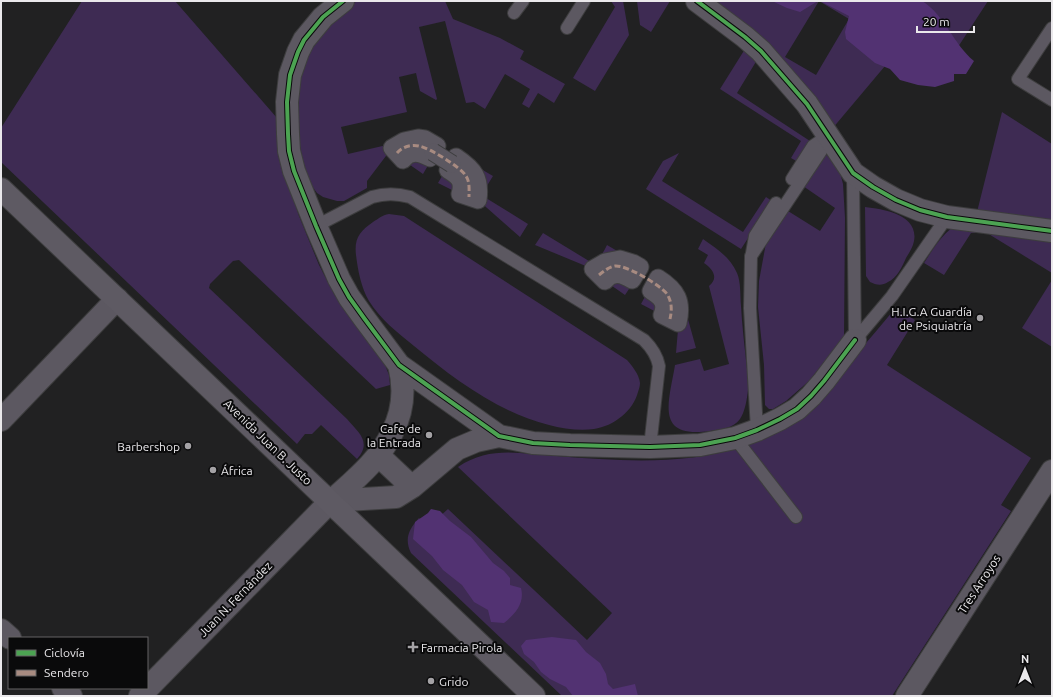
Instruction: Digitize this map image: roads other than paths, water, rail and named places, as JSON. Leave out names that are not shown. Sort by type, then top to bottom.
[{"type":"main road","name":"Avenida Juan B. Justo","points":[[1,189],[534,696]]},
{"type":"street","points":[[343,1],[323,17],[304,40],[294,64],[288,89],[287,102],[290,151],[294,171],[329,258],[349,297],[399,366],[498,436],[533,443],[570,446],[650,447],[700,445],[734,438],[757,430],[797,409],[824,381],[855,340]]},
{"type":"street","points":[[697,1],[745,36],[761,51],[807,104],[824,143],[853,173],[896,200],[920,210],[947,217],[1052,231]]},
{"type":"street","points":[[397,153],[405,147],[414,145],[434,152],[452,164],[448,170],[460,179],[462,186],[460,194],[469,197]]},
{"type":"street","points":[[599,275],[605,281],[611,276],[618,274],[632,280],[636,273],[655,284],[666,293],[669,298],[671,307],[670,319]]},
{"type":"street","points":[[1,420],[117,299]]},
{"type":"street","name":"Juan N. Fernández","points":[[148,688],[330,501],[378,455],[392,434],[402,401],[402,377],[399,366]]},
{"type":"street","points":[[330,501],[396,497],[412,487],[457,449],[476,441],[498,436]]},
{"type":"street","points":[[378,455],[412,487]]},
{"type":"street","name":"Tres Arroyos","points":[[907,696],[1049,481]]},
{"type":"street","points":[[1,630],[9,637]]},
{"type":"lane","points":[[514,13],[522,1]]},
{"type":"lane","points":[[567,28],[584,1]]},
{"type":"lane","points":[[1052,28],[1018,79],[1052,100]]},
{"type":"lane","points":[[792,179],[813,146],[824,143]]},
{"type":"lane","points":[[751,256],[824,143]]},
{"type":"lane","points":[[853,173],[855,340]]},
{"type":"lane","points":[[316,226],[380,195],[390,193],[405,196],[416,200],[644,340],[652,348],[657,357],[659,366],[650,447]]},
{"type":"lane","points":[[757,430],[750,308],[751,256],[755,236],[776,203]]},
{"type":"lane","points":[[855,340],[892,296],[947,217]]},
{"type":"lane","points":[[734,438],[796,517]]},
{"type":"place","name":"H.I.G.A Guardía de Psiquiatría","points":[[980,318]]},
{"type":"place","name":"Cafe de la Entrada","points":[[429,435]]},
{"type":"place","name":"Barbershop","points":[[188,446]]},
{"type":"place","name":"África","points":[[213,470]]},
{"type":"place","name":"Farmacia Pirola","points":[[413,647]]},
{"type":"place","name":"Grido","points":[[431,681]]}]
